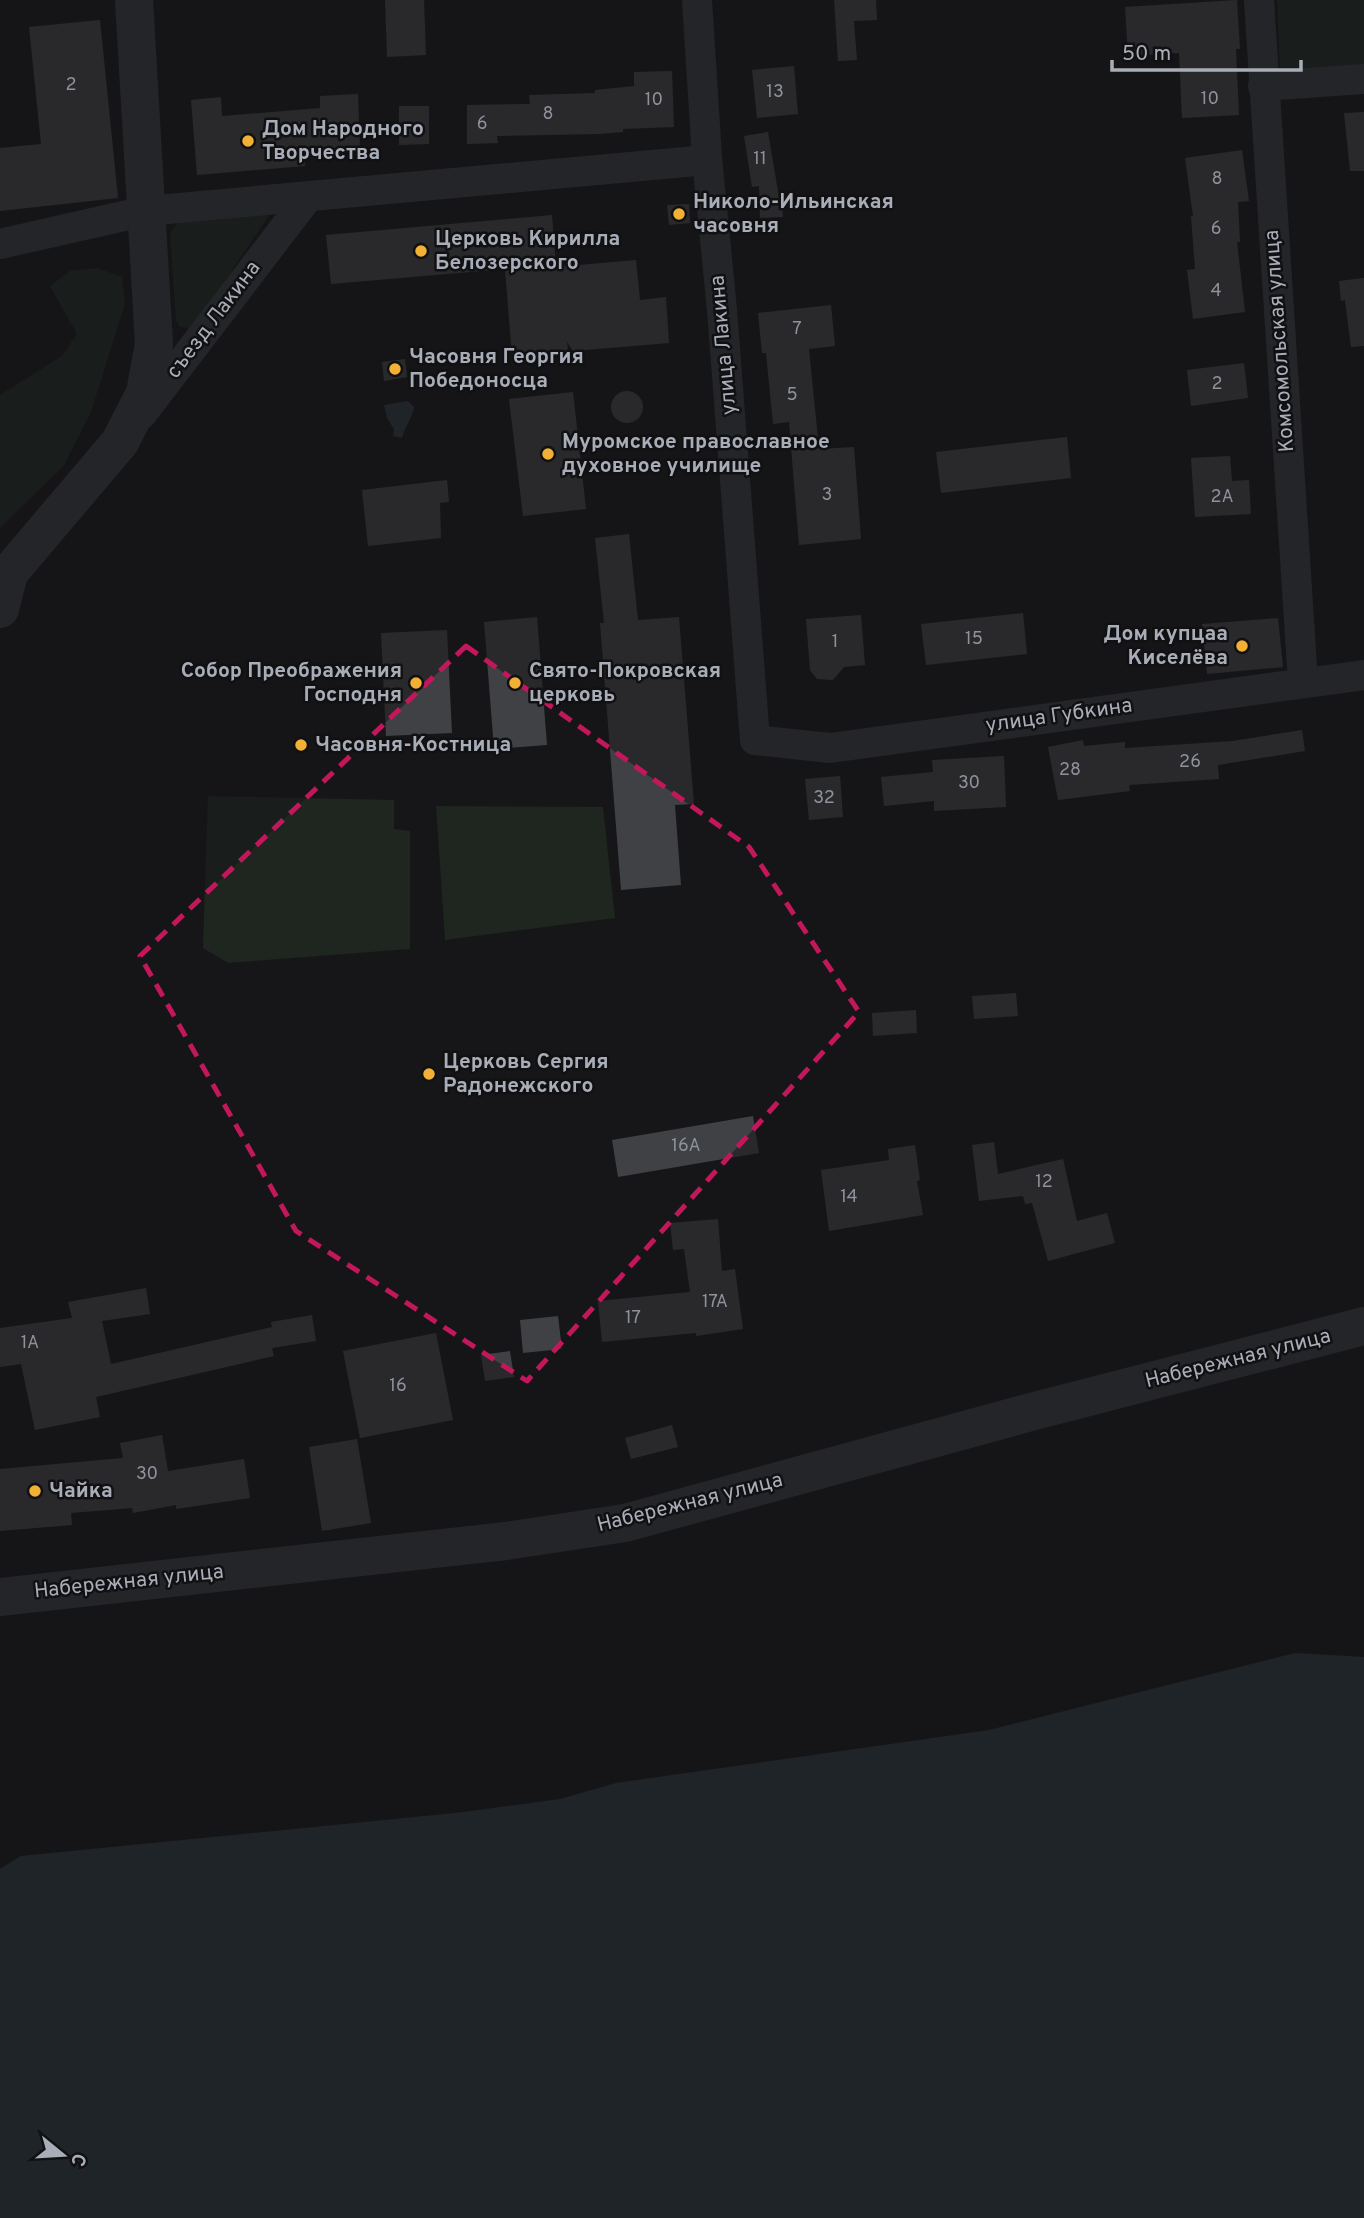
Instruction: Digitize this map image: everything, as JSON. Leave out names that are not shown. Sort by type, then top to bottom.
[{"type":"street","name":"съезд Лакина","points":[[120,442],[145,393],[154,344],[134,0]]},
{"type":"street","name":"улица Лакина","points":[[697,0],[707,160],[722,310],[755,740]]},
{"type":"street","name":"Комсомольская улица","points":[[1259,0],[1303,682]]},
{"type":"street","points":[[1263,86],[1364,79]]},
{"type":"street","points":[[0,244],[146,211],[707,160]]},
{"type":"street","name":"съезд Лакина","points":[[0,609],[9,573],[120,442],[308,197]]},
{"type":"street","name":"улица Губкина","points":[[755,740],[831,748],[1364,675]]},
{"type":"street","name":"Набережная улица","points":[[0,1597],[506,1541],[625,1523],[1027,1413],[1364,1326]]},
{"type":"highlighted area","points":[[466,646],[749,847],[859,1012],[527,1381],[296,1231],[140,956]]},
{"type":"shaded area","points":[[1277,0],[1364,0],[1364,70],[1280,74]]},
{"type":"shaded area","points":[[265,210],[268,217],[193,328],[180,327],[176,320],[170,233],[179,222]]},
{"type":"shaded area","points":[[97,268],[122,277],[125,303],[91,412],[64,465],[0,528],[0,395],[62,356],[77,334],[50,286],[70,271]]},
{"type":"shaded area","points":[[408,401],[414,407],[412,415],[402,438],[393,436],[394,429],[387,418],[384,405]]},
{"type":"shaded area","points":[[208,796],[394,800],[394,829],[410,831],[410,949],[228,963],[203,948]]},
{"type":"shaded area","points":[[436,806],[603,807],[615,918],[445,940]]},
{"type":"shaded area","points":[[1295,1653],[1364,1657],[1364,2218],[0,2218],[0,1869],[21,1856],[455,1813],[560,1799],[616,1783],[989,1730]]},
{"type":"building","points":[[385,0],[424,0],[426,55],[387,57]]},
{"type":"building","points":[[834,0],[876,0],[877,20],[854,21],[857,60],[838,61]]},
{"type":"building","points":[[1237,0],[1240,49],[1236,49],[1239,115],[1182,118],[1179,53],[1128,56],[1125,7]]},
{"type":"building","points":[[100,20],[118,198],[0,211],[0,148],[41,144],[29,27]]},
{"type":"building","points":[[794,66],[798,114],[757,118],[752,70]]},
{"type":"building","points":[[672,71],[674,127],[623,129],[623,132],[599,134],[497,136],[498,143],[467,144],[467,105],[530,104],[529,95],[595,93],[595,90],[634,86],[634,72]]},
{"type":"building","name":"Дом Народного Творчества","points":[[358,94],[360,151],[304,153],[305,166],[197,175],[191,100],[221,97],[222,116],[320,108],[320,96]]},
{"type":"building","points":[[399,106],[429,106],[429,144],[399,145]]},
{"type":"building","points":[[1364,112],[1364,171],[1350,171],[1344,113]]},
{"type":"building","points":[[768,132],[779,197],[782,197],[783,217],[760,218],[759,186],[752,187],[744,136]]},
{"type":"building","points":[[1242,150],[1249,201],[1238,202],[1240,242],[1237,242],[1245,312],[1193,319],[1187,270],[1195,269],[1193,216],[1185,158]]},
{"type":"building","name":"Николо-Ильинская часовня","points":[[689,204],[690,223],[669,225],[667,205]]},
{"type":"building","points":[[552,215],[556,267],[636,260],[640,300],[666,297],[669,343],[573,351],[567,342],[568,351],[512,356],[505,269],[331,284],[326,235]]},
{"type":"building","points":[[1364,278],[1364,346],[1351,347],[1345,300],[1341,301],[1339,281]]},
{"type":"building","points":[[831,305],[835,346],[809,349],[819,449],[854,447],[861,539],[799,545],[789,422],[773,424],[766,353],[762,353],[758,313]]},
{"type":"building","name":"Часовня Георгия Победоносца","points":[[405,359],[407,377],[384,381],[382,362]]},
{"type":"building","points":[[1244,363],[1248,398],[1191,406],[1187,370]]},
{"type":"building","points":[[627,391],[638,396],[643,407],[638,418],[627,423],[616,418],[611,407],[616,396]]},
{"type":"building","name":"Муромское православное духовное училище","points":[[573,392],[586,509],[523,516],[509,399]]},
{"type":"building","points":[[1067,437],[1071,478],[941,493],[936,452]]},
{"type":"building","points":[[1230,456],[1232,481],[1249,480],[1251,514],[1195,517],[1191,458]]},
{"type":"building","points":[[447,480],[449,502],[440,503],[441,538],[368,546],[362,490]]},
{"type":"building","points":[[629,534],[638,620],[679,617],[694,804],[675,805],[681,885],[621,890],[600,623],[604,623],[595,538]]},
{"type":"building","points":[[1023,613],[1027,654],[926,665],[921,624]]},
{"type":"building","points":[[861,615],[865,665],[844,667],[833,680],[817,679],[810,670],[806,619]]},
{"type":"building","name":"Свято-Покровская церковь","points":[[537,617],[547,745],[494,749],[484,622]]},
{"type":"building","name":"Дом купцаа Киселёва","points":[[1278,618],[1283,667],[1207,674],[1202,624]]},
{"type":"building","name":"Собор Преображения Господня","points":[[447,630],[452,733],[386,736],[381,633]]},
{"type":"building","points":[[1302,730],[1305,751],[1218,765],[1219,779],[1129,785],[1130,791],[1058,800],[1048,747],[1083,740],[1084,746],[1125,742],[1125,748],[1233,741]]},
{"type":"building","points":[[1004,756],[1006,807],[934,811],[934,801],[884,806],[881,777],[933,772],[932,760]]},
{"type":"building","points":[[840,776],[843,817],[809,820],[805,779]]},
{"type":"building","points":[[1016,993],[1018,1016],[974,1019],[972,996]]},
{"type":"building","points":[[916,1010],[917,1033],[873,1036],[872,1013]]},
{"type":"building","points":[[753,1116],[759,1153],[618,1177],[612,1140]]},
{"type":"building","points":[[994,1142],[998,1174],[1063,1159],[1077,1221],[1107,1213],[1115,1243],[1048,1261],[1032,1203],[1025,1204],[1023,1196],[979,1201],[972,1145]]},
{"type":"building","points":[[915,1145],[920,1180],[917,1181],[923,1215],[829,1231],[821,1170],[889,1160],[888,1149]]},
{"type":"building","points":[[718,1219],[722,1271],[735,1269],[743,1329],[696,1336],[696,1333],[602,1342],[598,1301],[690,1292],[684,1249],[673,1250],[670,1223]]},
{"type":"building","points":[[146,1288],[150,1314],[102,1321],[111,1364],[272,1327],[271,1322],[312,1315],[316,1341],[272,1348],[274,1356],[96,1397],[100,1417],[35,1430],[21,1364],[0,1367],[0,1328],[72,1318],[68,1302]]},
{"type":"building","points":[[558,1316],[562,1349],[523,1353],[520,1320]]},
{"type":"building","points":[[436,1333],[453,1420],[360,1438],[343,1351]]},
{"type":"building","points":[[510,1351],[514,1377],[485,1381],[481,1355]]},
{"type":"building","points":[[672,1425],[678,1447],[631,1459],[625,1438]]},
{"type":"building","points":[[162,1435],[168,1471],[244,1459],[250,1498],[176,1509],[176,1505],[133,1513],[132,1508],[71,1513],[72,1525],[0,1531],[0,1469],[123,1458],[120,1443]]},
{"type":"building","points":[[357,1439],[371,1523],[322,1531],[309,1447]]},
{"type":"place","name":"Дом Народного Творчества","points":[[248,141]]},
{"type":"place","name":"Николо-Ильинская часовня","points":[[679,214]]},
{"type":"place","name":"Церковь Кирилла Белозерского","points":[[421,251]]},
{"type":"place","name":"Часовня Георгия Победоносца","points":[[395,369]]},
{"type":"place","name":"Муромское православное духовное училище","points":[[548,454]]},
{"type":"place","name":"Дом купцаа Киселёва","points":[[1242,646]]},
{"type":"place","name":"Собор Преображения Господня","points":[[416,683]]},
{"type":"place","name":"Свято-Покровская церковь","points":[[515,683]]},
{"type":"place","name":"Часовня-Костница","points":[[301,745]]},
{"type":"place","name":"Церковь Сергия Радонежского","points":[[429,1074]]},
{"type":"place","name":"Чайка","points":[[35,1491]]}]
